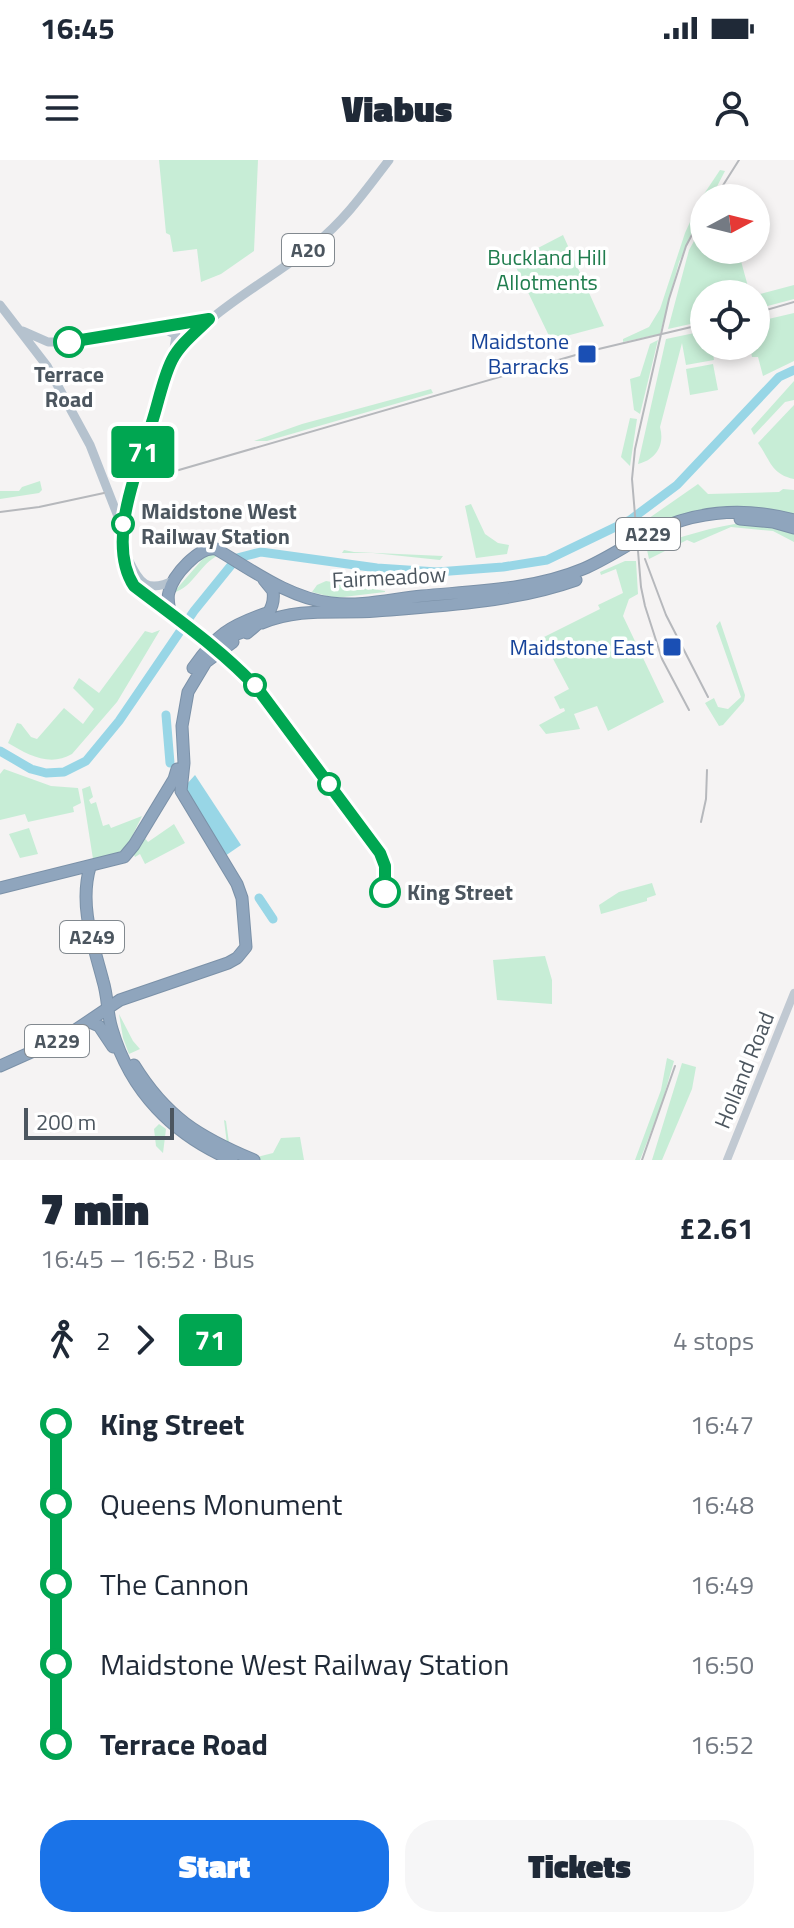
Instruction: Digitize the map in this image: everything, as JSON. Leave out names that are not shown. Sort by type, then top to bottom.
[{"type":"highway","name":"A229","points":[[480,595],[565,576],[598,563],[650,533],[696,516],[743,512],[794,520]]},
{"type":"highway","name":"A229","points":[[480,595],[558,586],[599,570],[656,538],[697,523],[743,519],[794,528]]},
{"type":"highway","name":"A229","points":[[175,580],[202,551],[210,548],[256,573]]},
{"type":"highway","name":"Fairmeadow","points":[[256,573],[296,593],[328,603],[480,595]]},
{"type":"highway","points":[[256,573],[273,591],[274,602],[269,612]]},
{"type":"highway","points":[[175,580],[169,592],[171,612],[209,642]]},
{"type":"highway","name":"Fairmeadow","points":[[256,626],[298,612],[377,611],[480,595]]},
{"type":"highway","points":[[0,888],[118,860],[129,852],[174,779],[177,768],[175,730],[181,692],[209,642],[269,612],[328,603]]},
{"type":"highway","name":"A229","points":[[0,1066],[38,1051],[147,989],[232,961],[246,947],[242,898],[237,884],[182,797],[182,726],[188,692],[206,662],[256,626],[269,612]]},
{"type":"highway","name":"A229","points":[[209,642],[256,626]]},
{"type":"highway","points":[[159,801],[173,796],[182,797]]},
{"type":"highway","name":"A249","points":[[90,867],[85,891],[86,912],[110,1010],[131,1060],[161,1109],[203,1137],[254,1160]]},
{"type":"highway","name":"A249","points":[[110,1010],[110,1024],[121,1057]]},
{"type":"highway","name":"A249","points":[[90,1022],[99,1026],[139,1088],[194,1142],[232,1160]]},
{"type":"main road","name":"A20","points":[[122,537],[128,499],[172,360],[193,333],[209,319],[318,242],[347,214],[389,160]]},
{"type":"main road","points":[[0,305],[37,353],[48,342],[20,330]]},
{"type":"main road","name":"A20","points":[[48,342],[83,340],[209,319]]},
{"type":"main road","points":[[163,328],[176,335],[172,360]]},
{"type":"main road","name":"A20","points":[[37,353],[72,408],[113,502],[127,572],[134,586],[171,612]]},
{"type":"main road","points":[[113,502],[128,499]]},
{"type":"main road","name":"A20","points":[[125,552],[141,583],[158,586],[175,580]]},
{"type":"main road","name":"Holland Road","points":[[727,1160],[794,993]]},
{"type":"green space","points":[[159,160],[258,160],[254,251],[221,274],[201,282],[197,249],[173,252],[170,235],[166,233]]},
{"type":"green space","points":[[720,170],[725,171],[718,184],[711,184]]},
{"type":"green space","points":[[690,222],[690,239],[679,262],[660,334],[623,342],[623,339],[649,327],[660,309]]},
{"type":"green space","name":"Buckland Hill Allotments","points":[[563,235],[604,326],[551,340],[513,261]]},
{"type":"green space","points":[[689,250],[690,264],[742,264],[746,280],[690,280],[690,324],[668,329]]},
{"type":"green space","points":[[794,285],[794,299],[770,305],[770,291]]},
{"type":"green space","points":[[794,313],[794,361],[763,376],[759,360],[770,360],[770,319]]},
{"type":"green space","points":[[690,334],[690,360],[714,360],[686,365],[682,343],[660,427],[660,446],[650,459],[638,464],[666,339]]},
{"type":"green space","points":[[658,340],[640,414],[634,410],[630,379],[640,376],[650,344]]},
{"type":"green space","points":[[713,364],[718,390],[690,395],[686,369]]},
{"type":"green space","points":[[794,381],[794,400],[785,402],[754,435],[751,429]]},
{"type":"green space","points":[[431,389],[433,393],[267,441],[254,441],[302,424]]},
{"type":"green space","points":[[794,405],[794,479],[780,474],[772,466],[758,443]]},
{"type":"green space","points":[[630,418],[637,419],[630,466],[621,457]]},
{"type":"green space","points":[[40,481],[42,490],[39,493],[0,499],[0,491],[19,491]]},
{"type":"green space","points":[[698,484],[708,494],[794,490],[794,516],[753,507],[718,508],[684,516],[645,532],[642,523]]},
{"type":"green space","points":[[471,504],[485,534],[498,543],[509,545],[507,554],[476,558],[465,506]]},
{"type":"green space","points":[[748,522],[794,531],[794,542],[773,531],[731,527],[694,543],[687,540],[649,559],[647,550],[659,545],[709,529]]},
{"type":"green space","points":[[344,550],[443,556],[440,560],[342,553]]},
{"type":"green space","points":[[208,553],[219,555],[187,585],[173,593]]},
{"type":"green space","points":[[625,561],[636,561],[638,594],[629,599],[623,616],[664,702],[608,731],[597,706],[574,714],[580,729],[546,734],[539,725],[565,711],[564,708],[560,709],[554,697],[569,689],[542,638],[600,609],[598,605],[623,593],[616,569],[601,575],[600,572]]},
{"type":"green space","points":[[326,581],[385,592],[335,598],[312,592],[317,585]]},
{"type":"green space","points":[[720,621],[745,695],[744,701],[719,726],[705,703],[714,698],[718,707],[728,709],[741,697],[716,626]]},
{"type":"green space","points":[[160,630],[117,702],[72,754],[47,759],[8,743],[17,723],[37,739],[64,708],[83,724],[94,709],[73,688],[79,678],[99,693],[145,631],[152,633]]},
{"type":"green space","points":[[4,769],[51,786],[78,788],[81,803],[73,807],[74,812],[28,822],[25,814],[0,820],[0,774]]},
{"type":"green space","points":[[90,786],[93,797],[89,800],[91,804],[96,802],[103,826],[109,824],[111,828],[142,816],[124,853],[93,859],[82,789]]},
{"type":"green space","points":[[174,824],[185,843],[145,864],[140,854],[135,857],[131,849],[143,836],[148,842]]},
{"type":"green space","points":[[29,828],[38,854],[20,858],[9,834]]},
{"type":"green space","points":[[652,883],[656,895],[647,898],[647,901],[601,914],[599,905],[619,892]]},
{"type":"green space","points":[[545,956],[552,980],[552,1004],[497,1000],[493,960]]},
{"type":"green space","points":[[119,1014],[140,1049],[129,1054],[123,1038]]},
{"type":"green space","points":[[667,1058],[674,1061],[661,1106],[640,1160],[635,1160],[661,1090]]},
{"type":"green space","points":[[682,1063],[696,1067],[692,1089],[662,1160],[652,1160]]},
{"type":"green space","points":[[224,1120],[229,1143],[257,1157],[273,1153],[281,1138],[300,1137],[304,1160],[258,1160],[227,1144]]},
{"type":"green space","points":[[159,1124],[166,1129],[163,1153],[156,1146],[154,1129]]},
{"type":"water","points":[[195,775],[241,845],[225,856],[185,793],[186,785]]},
{"type":"waterway","points":[[0,751],[31,769],[46,773],[64,772],[86,761],[119,721],[194,611],[237,558],[261,552],[377,568],[437,572],[547,560],[630,520],[677,485],[779,377],[794,370]]},
{"type":"waterway","points":[[166,715],[170,763]]},
{"type":"waterway","points":[[259,898],[273,919]]},
{"type":"railway","points":[[724,184],[739,160]]},
{"type":"railway","points":[[689,710],[662,659],[645,606],[632,479],[635,449],[669,299],[690,238]]},
{"type":"railway","points":[[770,309],[794,302]]},
{"type":"railway","points":[[141,481],[586,352],[690,327]]},
{"type":"railway","points":[[0,512],[104,493]]},
{"type":"railway","points":[[645,559],[666,615],[708,697]]},
{"type":"railway","points":[[701,822],[707,770]]},
{"type":"railway","points":[[642,1160],[675,1066]]},
{"type":"bus line","name":"71","points":[[69,342],[209,319],[193,333],[172,360],[160,396],[126,506],[122,537],[127,574],[134,586],[205,638],[258,689],[380,853],[385,866],[385,892]]},
{"type":"place","name":"Terrace Road","points":[[69,342]]},
{"type":"place","name":"Maidstone Barracks","points":[[587,354]]},
{"type":"place","name":"Maidstone West Railway Station","points":[[123,524]]},
{"type":"place","name":"Maidstone East","points":[[672,647]]},
{"type":"place","name":"King Street","points":[[385,892]]}]
